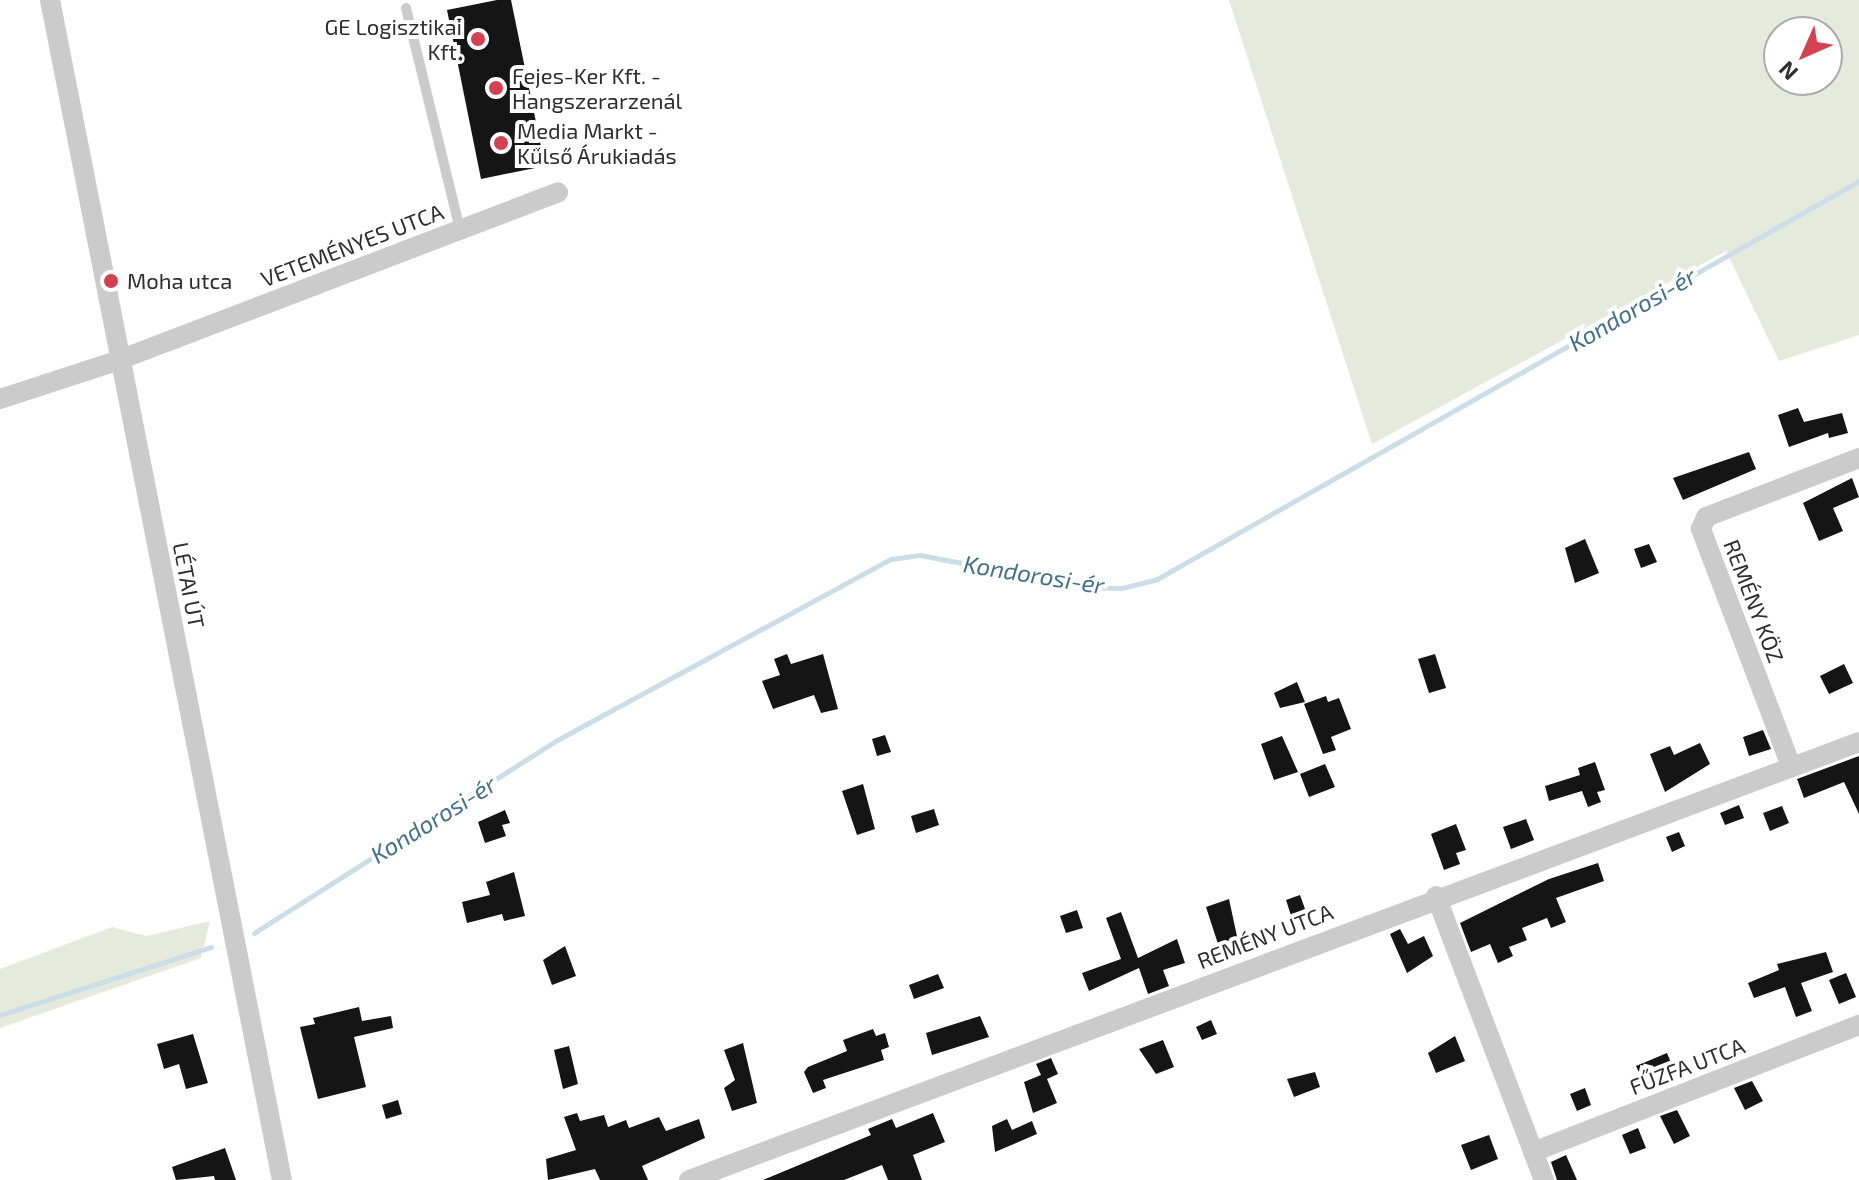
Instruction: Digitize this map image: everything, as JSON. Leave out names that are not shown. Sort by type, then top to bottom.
[{"type":"street","name":"LÉTAI ÚT","points":[[50,0],[282,1180]]},
{"type":"street","name":"VETEMÉNYES UTCA","points":[[119,360],[558,192]]},
{"type":"street","points":[[0,399],[119,360]]},
{"type":"street","name":"REMÉNY KÖZ","points":[[1791,766],[1701,529],[1706,517],[1859,458]]},
{"type":"street","name":"REMÉNY UTCA","points":[[689,1180],[1436,896],[1859,742]]},
{"type":"street","points":[[1436,896],[1544,1180]]},
{"type":"street","name":"FŰZFA UTCA","points":[[1533,1152],[1859,1025]]},
{"type":"lane","points":[[406,8],[460,229]]},
{"type":"shaded area","points":[[1229,0],[1859,0],[1859,335],[1779,361],[1726,251],[1372,444]]},
{"type":"shaded area","points":[[210,921],[201,958],[0,1028],[0,969],[112,927],[146,936]]},
{"type":"building","name":"Fejes-Ker Kft. - Hangszerarzenál","points":[[511,0],[545,166],[481,179],[447,10]]},
{"type":"building","points":[[1798,408],[1804,422],[1842,413],[1848,433],[1829,438],[1828,433],[1789,447],[1778,415]]},
{"type":"building","points":[[1749,452],[1756,469],[1683,500],[1673,478]]},
{"type":"building","points":[[1852,478],[1859,497],[1833,508],[1843,531],[1819,541],[1803,503]]},
{"type":"building","points":[[1585,539],[1599,573],[1575,583],[1565,548]]},
{"type":"building","points":[[1649,544],[1657,562],[1641,568],[1634,549]]},
{"type":"building","points":[[787,654],[791,664],[823,654],[838,709],[821,713],[814,695],[773,709],[762,681],[780,675],[774,659]]},
{"type":"building","points":[[1435,654],[1446,688],[1429,693],[1418,659]]},
{"type":"building","points":[[1844,664],[1853,683],[1829,694],[1820,676]]},
{"type":"building","points":[[1297,682],[1305,702],[1280,708],[1274,693]]},
{"type":"building","points":[[1326,696],[1328,702],[1339,698],[1351,729],[1331,737],[1336,750],[1323,754],[1304,704]]},
{"type":"building","points":[[1763,730],[1771,749],[1749,756],[1743,737]]},
{"type":"building","points":[[885,735],[891,752],[877,756],[872,739]]},
{"type":"building","points":[[1282,736],[1298,772],[1274,780],[1261,744]]},
{"type":"building","points":[[1700,743],[1710,764],[1665,792],[1650,754],[1670,746],[1674,755]]},
{"type":"building","points":[[1859,756],[1859,814],[1844,782],[1804,798],[1797,779]]},
{"type":"building","points":[[1595,762],[1605,790],[1597,792],[1601,802],[1588,807],[1582,791],[1549,801],[1545,786],[1580,775],[1578,768]]},
{"type":"building","points":[[1325,764],[1335,787],[1309,797],[1300,774]]},
{"type":"building","points":[[863,784],[875,829],[857,835],[842,791]]},
{"type":"building","points":[[1739,805],[1744,818],[1725,825],[1720,813]]},
{"type":"building","points":[[1782,806],[1789,823],[1770,831],[1763,813]]},
{"type":"building","points":[[934,809],[939,825],[916,833],[911,816]]},
{"type":"building","points":[[505,810],[510,823],[502,825],[506,836],[485,843],[478,822]]},
{"type":"building","points":[[1526,819],[1534,840],[1511,849],[1503,827]]},
{"type":"building","points":[[1456,824],[1466,850],[1456,853],[1460,864],[1444,870],[1431,834]]},
{"type":"building","points":[[1679,832],[1685,846],[1672,852],[1666,837]]},
{"type":"building","points":[[1598,863],[1604,881],[1556,898],[1566,922],[1551,928],[1547,918],[1522,928],[1527,940],[1509,947],[1513,956],[1498,963],[1490,944],[1471,952],[1460,923],[1549,879]]},
{"type":"building","points":[[514,872],[525,916],[504,921],[502,914],[467,923],[462,902],[490,895],[486,882]]},
{"type":"building","points":[[1300,895],[1310,923],[1295,928],[1286,900]]},
{"type":"building","points":[[1229,899],[1238,941],[1219,947],[1206,907]]},
{"type":"building","points":[[1077,910],[1083,928],[1066,933],[1060,916]]},
{"type":"building","points":[[1121,912],[1138,958],[1177,939],[1185,963],[1163,970],[1169,986],[1148,994],[1139,968],[1089,991],[1082,973],[1121,959],[1106,918]]},
{"type":"building","points":[[1400,929],[1408,944],[1424,936],[1433,956],[1407,973],[1390,934]]},
{"type":"building","points":[[565,946],[576,976],[552,985],[543,960]]},
{"type":"building","points":[[1826,952],[1833,972],[1801,983],[1812,1011],[1796,1017],[1785,987],[1754,998],[1748,983],[1779,970],[1777,964]]},
{"type":"building","points":[[1846,973],[1856,997],[1839,1004],[1829,980]]},
{"type":"building","points":[[938,974],[944,988],[914,999],[909,985]]},
{"type":"building","points":[[359,1007],[362,1021],[391,1016],[393,1028],[354,1037],[366,1087],[318,1099],[300,1027],[315,1024],[313,1018]]},
{"type":"building","points":[[980,1016],[989,1037],[932,1055],[926,1033]]},
{"type":"building","points":[[1211,1020],[1217,1034],[1202,1040],[1196,1027]]},
{"type":"building","points":[[873,1029],[876,1036],[885,1033],[889,1047],[881,1050],[884,1060],[823,1080],[826,1088],[813,1093],[804,1072],[808,1067],[847,1051],[843,1040]]},
{"type":"building","points":[[193,1034],[208,1083],[186,1089],[179,1064],[164,1069],[157,1044]]},
{"type":"building","points":[[1455,1036],[1465,1061],[1436,1073],[1428,1053]]},
{"type":"building","points":[[1163,1040],[1174,1067],[1156,1074],[1139,1049]]},
{"type":"building","points":[[743,1043],[757,1103],[732,1111],[724,1088],[735,1080],[724,1050]]},
{"type":"building","points":[[569,1046],[578,1084],[563,1089],[554,1050]]},
{"type":"building","points":[[1667,1053],[1675,1072],[1644,1083],[1636,1066]]},
{"type":"building","points":[[1051,1058],[1058,1074],[1047,1079],[1057,1103],[1033,1113],[1024,1082],[1041,1075],[1036,1064]]},
{"type":"building","points":[[1315,1072],[1320,1087],[1294,1097],[1287,1079]]},
{"type":"building","points":[[1752,1081],[1763,1101],[1745,1110],[1734,1088]]},
{"type":"building","points":[[1585,1088],[1591,1105],[1577,1111],[1570,1094]]},
{"type":"building","points":[[398,1100],[402,1114],[386,1119],[382,1105]]},
{"type":"building","points":[[1677,1110],[1690,1136],[1674,1144],[1660,1116]]},
{"type":"building","points":[[577,1113],[580,1121],[604,1115],[608,1127],[626,1120],[629,1128],[659,1117],[666,1131],[699,1119],[705,1138],[642,1166],[648,1180],[600,1180],[595,1169],[548,1180],[546,1159],[576,1150],[564,1117]]},
{"type":"building","points":[[933,1113],[945,1142],[913,1155],[922,1180],[888,1180],[882,1165],[844,1180],[763,1180],[871,1135],[868,1129],[892,1119],[896,1128]]},
{"type":"building","points":[[1007,1119],[1012,1130],[1032,1121],[1037,1134],[995,1152],[992,1126]]},
{"type":"building","points":[[1638,1128],[1646,1148],[1630,1154],[1622,1135]]},
{"type":"building","points":[[1489,1135],[1498,1159],[1471,1170],[1461,1145]]},
{"type":"building","points":[[225,1148],[236,1180],[215,1180],[214,1176],[176,1180],[172,1167]]},
{"type":"building","points":[[1566,1155],[1577,1180],[1557,1180],[1551,1162]]},
{"type":"waterway","name":"Kondorosi-ér","points":[[254,933],[559,739],[891,559],[920,555],[1087,587],[1122,588],[1157,579],[1859,181]]},
{"type":"waterway","name":"Kondorosi-ér","points":[[0,1015],[211,947]]},
{"type":"place","name":"GE Logisztikai Kft.","points":[[478,39]]},
{"type":"place","name":"Fejes-Ker Kft. - Hangszerarzenál","points":[[496,88]]},
{"type":"place","name":"Media Markt - Külső Árukiadás","points":[[501,143]]},
{"type":"place","name":"Moha utca","points":[[111,281]]}]
